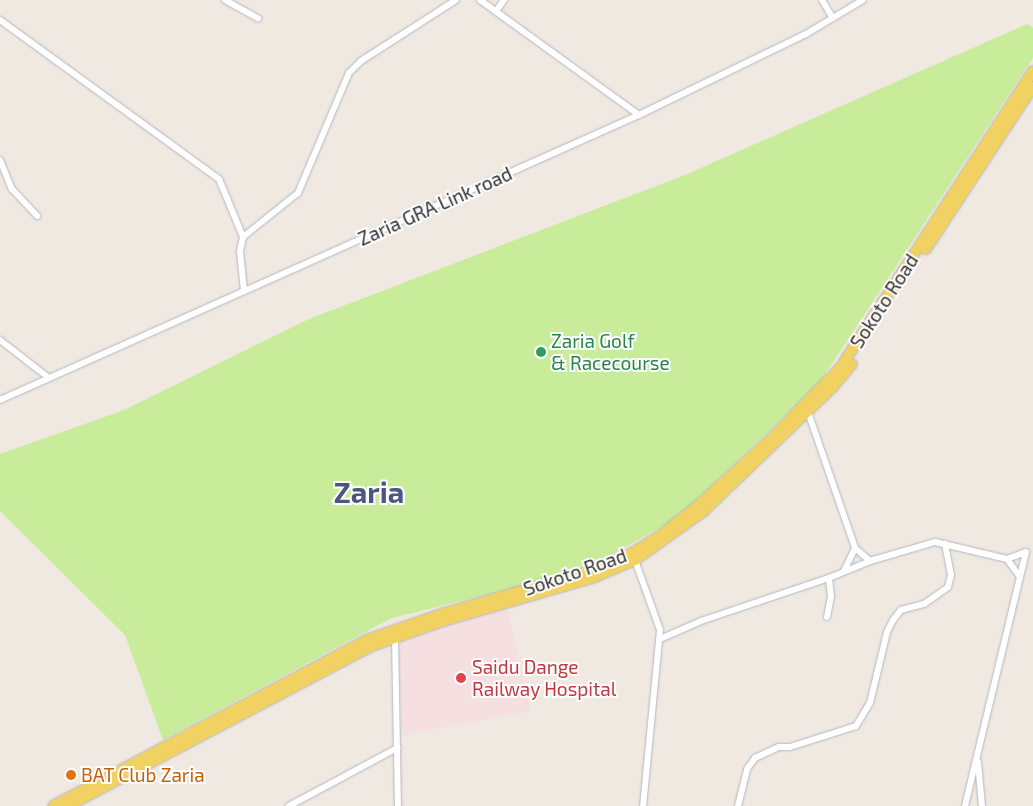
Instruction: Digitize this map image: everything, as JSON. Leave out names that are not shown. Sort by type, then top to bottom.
[{"type":"main road","name":"Sokoto Road","points":[[53,806],[283,682],[369,639],[441,614],[593,570],[632,553],[661,535],[700,504],[775,435],[840,368],[1033,71]]},
{"type":"main road","name":"Sokoto Road","points":[[69,806],[286,689],[395,636],[588,579],[635,560],[704,510],[808,412],[845,374],[1033,87]]},
{"type":"street","points":[[225,0],[258,18]]},
{"type":"street","points":[[243,237],[298,193],[349,73],[361,61],[456,0]]},
{"type":"street","points":[[480,0],[640,116]]},
{"type":"street","points":[[496,11],[504,0]]},
{"type":"street","points":[[822,0],[833,18]]},
{"type":"street","name":"Zaria GRA Link road","points":[[0,400],[640,116],[833,18],[863,0]]},
{"type":"street","points":[[0,20],[208,169],[219,179],[243,237],[240,252],[244,291]]},
{"type":"street","points":[[0,160],[12,189],[37,216]]},
{"type":"street","points":[[0,340],[49,378]]},
{"type":"street","points":[[808,412],[855,548],[870,561]]},
{"type":"street","points":[[660,639],[701,621],[829,578],[870,561],[935,542],[1006,559],[1026,552],[978,755],[964,806]]},
{"type":"street","points":[[738,806],[747,769],[755,758],[779,747],[790,747],[856,726],[870,703],[887,632],[893,620],[900,610],[924,604],[948,587],[951,575],[945,544]]},
{"type":"street","points":[[844,571],[855,548]]},
{"type":"street","points":[[1006,559],[1020,577]]},
{"type":"street","points":[[635,560],[658,620],[660,639],[643,806]]},
{"type":"street","points":[[827,617],[831,596],[829,578]]},
{"type":"street","points":[[395,636],[398,806]]},
{"type":"street","points":[[289,806],[397,748]]},
{"type":"street","points":[[978,755],[982,806]]},
{"type":"shaded area","name":"Saidu Dange Railway Hospital","points":[[507,607],[531,711],[402,735],[398,644],[402,636]]},
{"type":"green space","name":"Zaria Golf & Racecourse","points":[[1027,24],[1033,28],[1033,58],[818,385],[677,518],[613,554],[530,584],[392,618],[163,740],[125,635],[0,511],[0,454],[124,410],[309,319],[685,175]]},
{"type":"place","name":"Zaria Golf & Racecourse","points":[[541,352]]},
{"type":"place","name":"Saidu Dange Railway Hospital","points":[[461,678]]},
{"type":"place","name":"BAT Club Zaria","points":[[71,775]]},
{"type":"district","name":"Zaria","points":[[369,492]]}]
